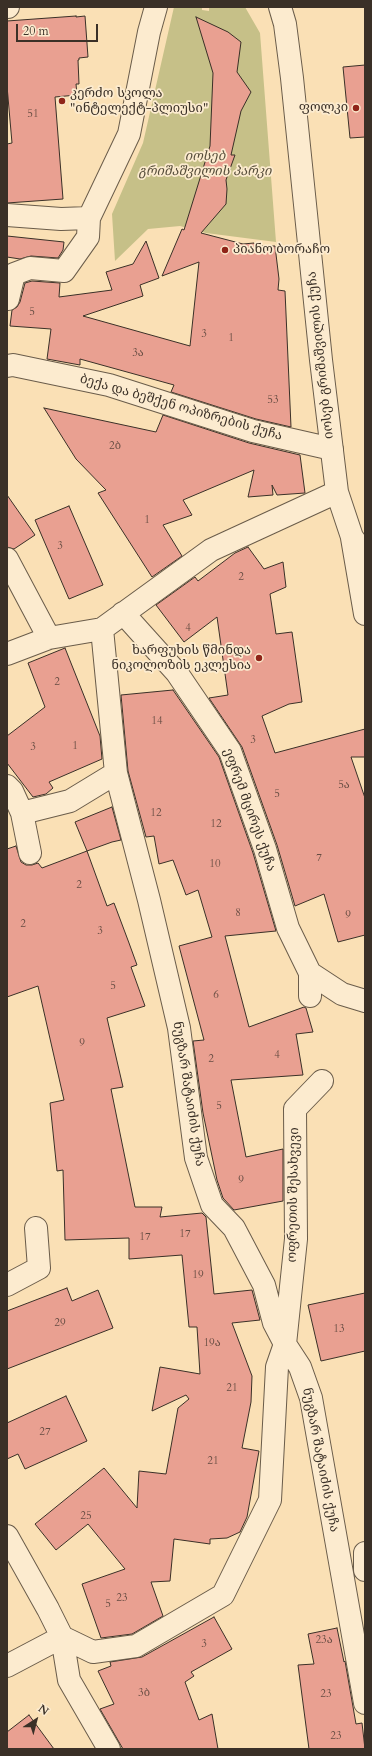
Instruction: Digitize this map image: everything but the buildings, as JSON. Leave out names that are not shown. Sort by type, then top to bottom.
[{"type":"street","points":[[8,299],[14,274],[30,268],[64,271],[88,237],[89,218],[129,134],[149,32],[156,7]]},
{"type":"street","name":"იოსებ გრიშაშვილის ქუჩა","points":[[280,7],[285,24],[292,78],[337,492],[352,537],[365,555]]},
{"type":"street","points":[[7,215],[61,219],[89,218]]},
{"type":"street","name":"ბექა და ბეშქენ ოპიზრების ქუჩა","points":[[9,363],[109,385],[253,431],[332,449]]},
{"type":"street","points":[[7,654],[50,638],[102,628],[212,550],[337,492]]},
{"type":"street","points":[[352,537],[365,614]]},
{"type":"street","points":[[7,559],[50,638]]},
{"type":"street","name":"ეფრემ მცირეს ქუჩა","points":[[123,613],[177,673],[230,751],[265,849],[288,928],[310,973]]},
{"type":"street","name":"ნუგზარ შატაიძის ქუჩა","points":[[102,628],[116,773],[179,1028],[196,1158],[212,1205],[234,1228],[264,1285],[274,1323],[285,1344],[300,1367],[311,1398],[365,1703]]},
{"type":"street","points":[[22,812],[70,800],[116,773]]},
{"type":"street","points":[[7,786],[12,791],[22,812],[30,853]]},
{"type":"street","points":[[310,973],[310,996]]},
{"type":"street","points":[[310,973],[342,994],[365,1001]]},
{"type":"street","name":"ოფრეთის შესახვევი","points":[[62,1637],[93,1652],[136,1646],[223,1595],[270,1500],[277,1367],[285,1344],[296,1240],[295,1109],[322,1081]]},
{"type":"street","points":[[7,1285],[38,1268],[36,1228]]},
{"type":"street","points":[[7,1536],[62,1637],[69,1680],[109,1749]]},
{"type":"street","points":[[365,1553],[365,1570]]},
{"type":"street","points":[[7,1666],[62,1637]]},
{"type":"green space","name":"იოსებ გრიშაშვილის პარკი","points":[[174,7],[202,7],[202,10],[209,11],[209,7],[245,7],[260,33],[276,242],[206,233],[180,226],[148,229],[115,261],[112,214],[143,143]]},
{"type":"place","name":"კერძო სკოლა \"ინტელექტ-პლიუსი\"","points":[[62,101]]},
{"type":"place","name":"ფოლკი","points":[[356,108]]},
{"type":"place","name":"პიანო ბორაჩო","points":[[225,250]]},
{"type":"place","name":"ხარფუხის წმინდა ნიკოლოზის ეკლესია","points":[[259,658]]}]
